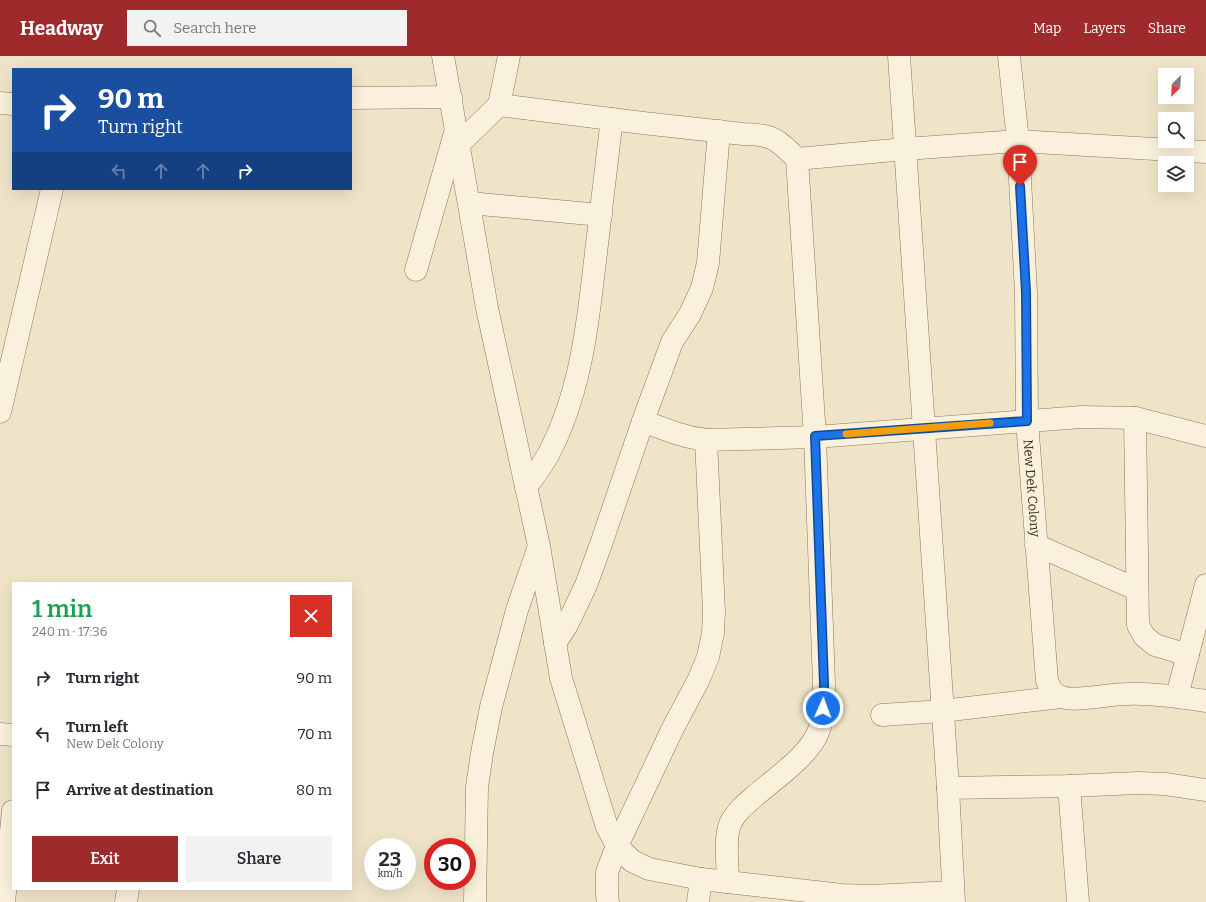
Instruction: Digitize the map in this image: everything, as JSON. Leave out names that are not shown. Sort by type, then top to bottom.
[{"type":"street","points":[[443,56],[487,308],[539,546],[561,678],[607,827],[617,846],[632,861],[649,868],[802,897],[953,897],[948,788],[923,428],[900,56]]},
{"type":"street","points":[[416,270],[458,136],[499,105],[509,56]]},
{"type":"street","name":"New Dek Colony","points":[[1009,56],[1018,141],[1026,292],[1027,421],[1047,681],[1052,691],[1061,697]]},
{"type":"street","points":[[352,98],[451,97]]},
{"type":"street","points":[[0,103],[12,104]]},
{"type":"street","points":[[499,105],[719,131],[759,134],[781,143],[796,159],[815,436],[824,684],[823,708],[819,730],[811,744],[800,757],[736,813],[730,826],[728,839],[728,882]]},
{"type":"street","points":[[526,487],[540,468],[554,444],[577,379],[589,312],[612,119]]},
{"type":"street","points":[[555,643],[567,625],[586,585],[672,342],[690,314],[702,288],[708,263],[719,131]]},
{"type":"street","points":[[796,159],[1018,141],[1206,152]]},
{"type":"street","points":[[0,412],[52,190]]},
{"type":"street","points":[[469,203],[601,215]]},
{"type":"street","points":[[643,421],[690,438],[706,440],[815,436],[1082,417],[1135,418],[1206,436]]},
{"type":"street","points":[[1135,418],[1136,589],[1138,625],[1144,636],[1155,645],[1188,656]]},
{"type":"street","points":[[608,902],[607,872],[617,846],[708,657],[713,633],[714,612],[706,440]]},
{"type":"street","points":[[1036,545],[1136,589]]},
{"type":"street","points":[[475,902],[477,787],[482,753],[491,707],[517,610],[539,546]]},
{"type":"street","points":[[1177,696],[1206,585]]},
{"type":"street","points":[[882,715],[942,711],[1061,697],[1072,698],[1124,694],[1177,696],[1206,701]]},
{"type":"street","points":[[0,734],[12,736]]},
{"type":"street","points":[[948,788],[1138,783],[1165,784],[1206,790]]},
{"type":"street","points":[[1069,786],[1078,902]]},
{"type":"street","points":[[4,902],[12,821]]},
{"type":"street","points":[[698,902],[701,879]]},
{"type":"street","points":[[126,902],[128,890]]},
{"type":"slow traffic","points":[[846,434],[990,423]]},
{"type":"route","points":[[823,708],[824,684],[815,436],[1027,421],[1026,292],[1020,186]]}]
